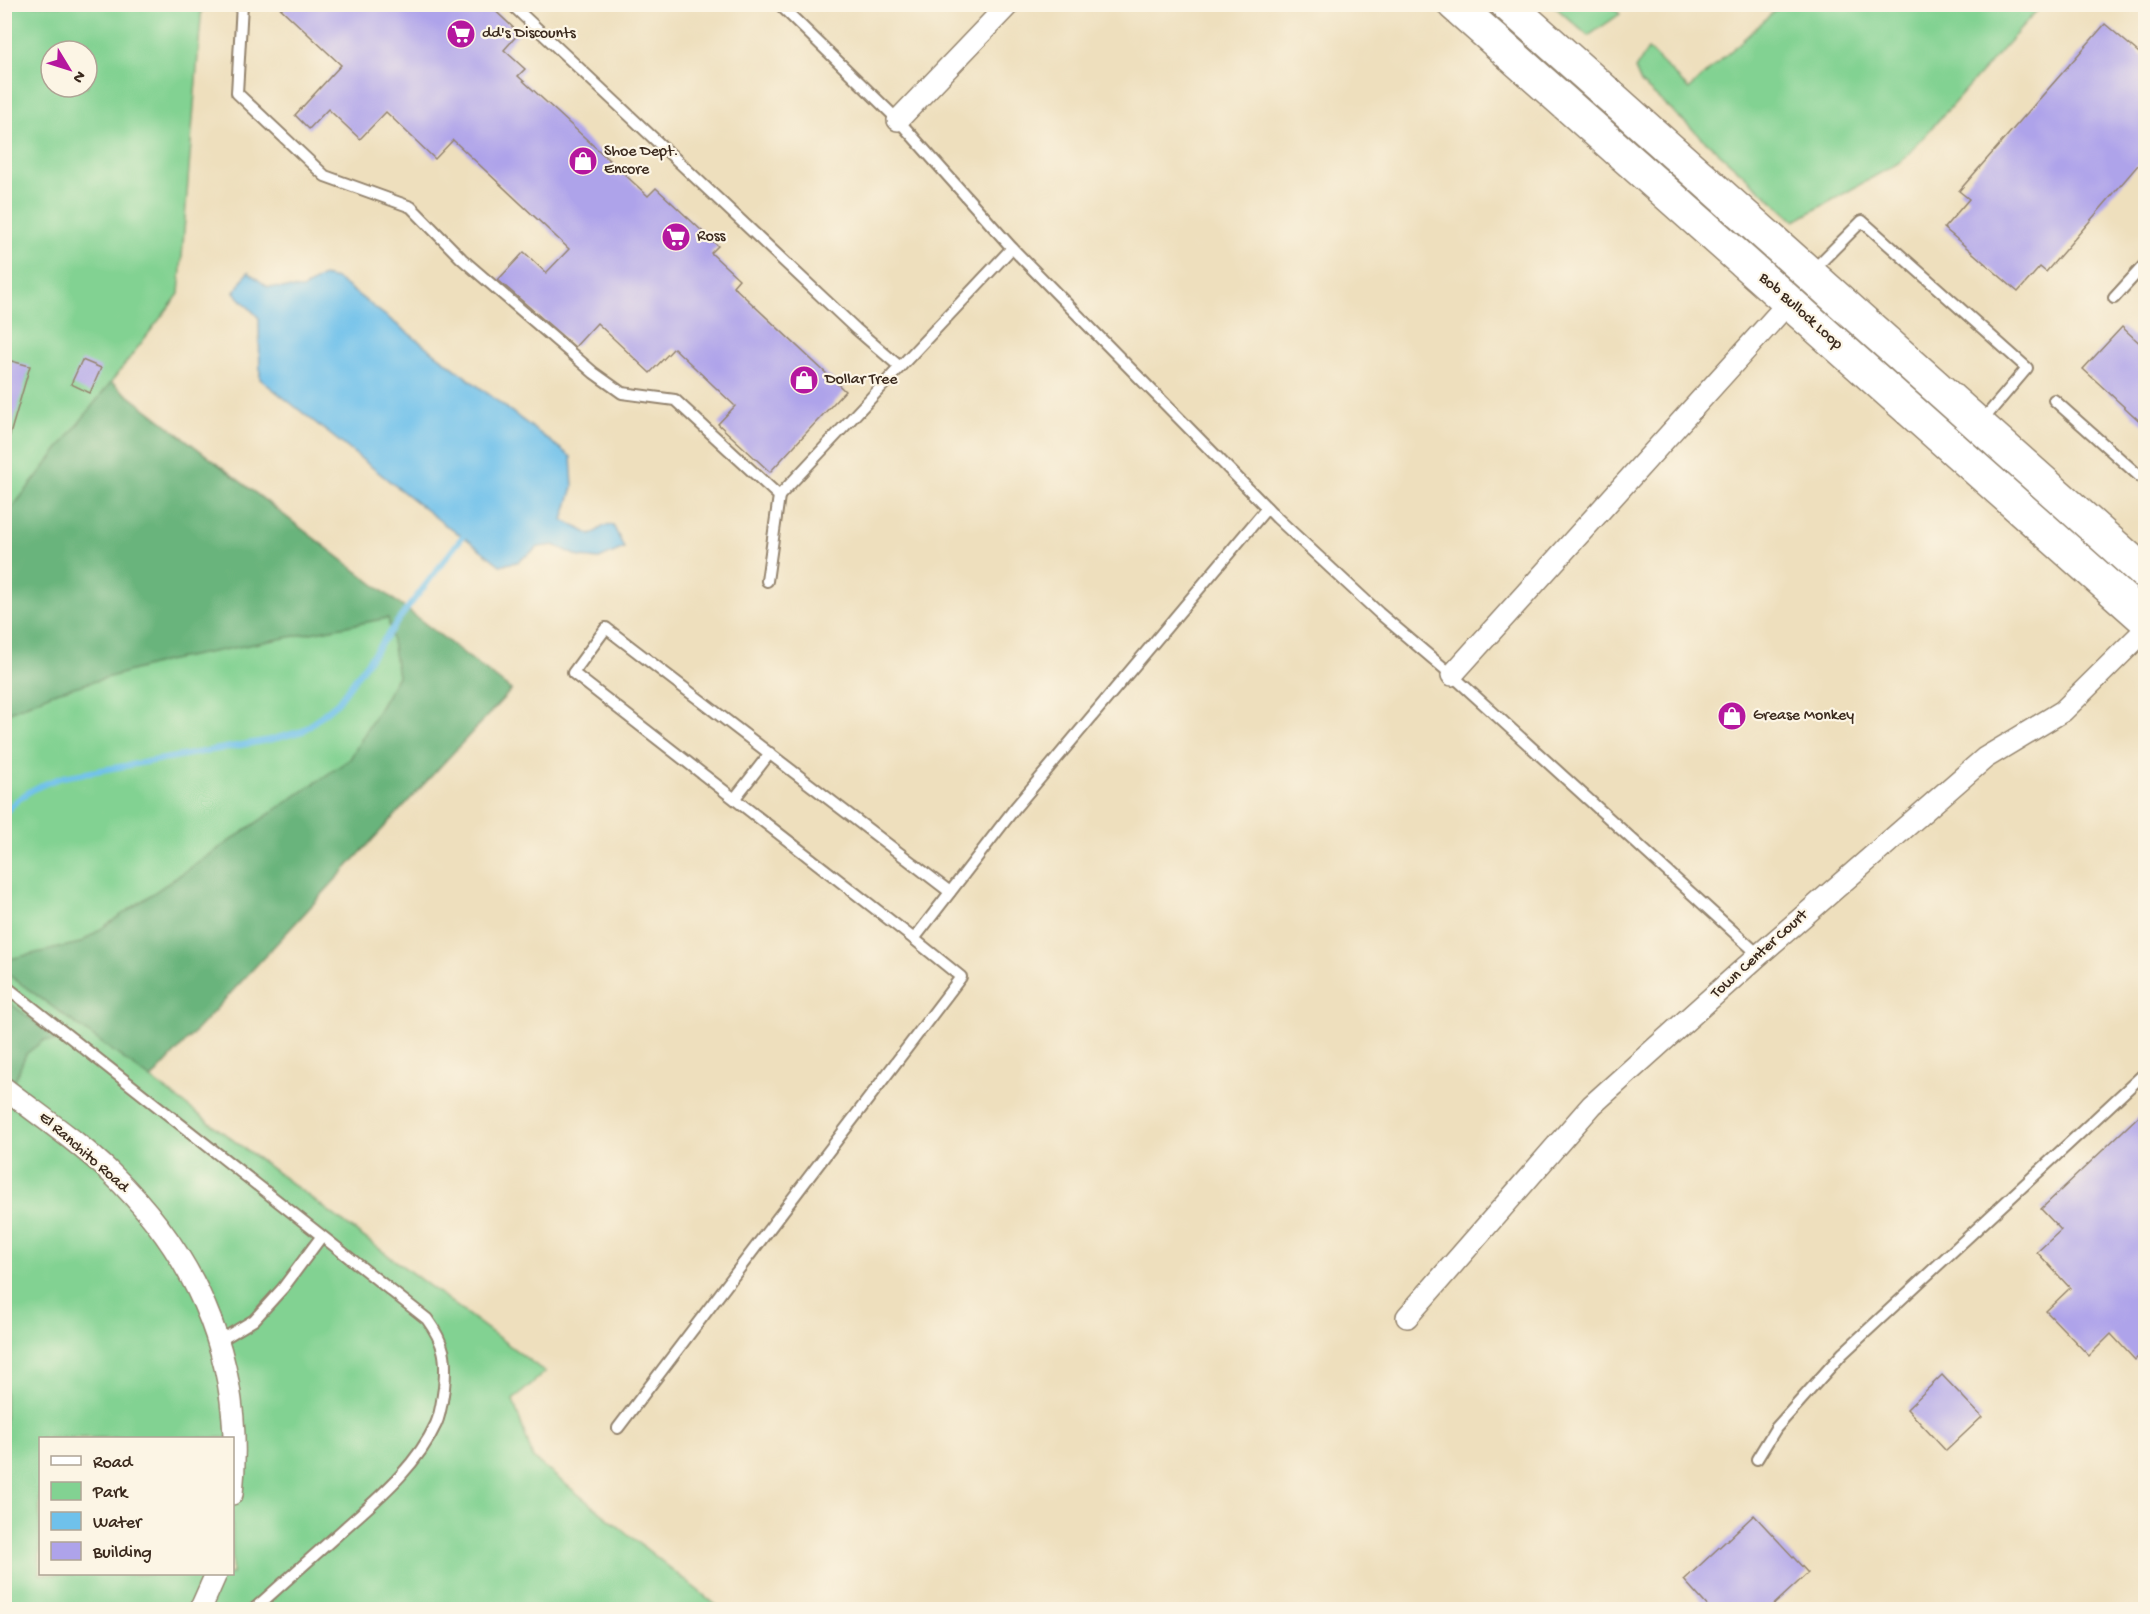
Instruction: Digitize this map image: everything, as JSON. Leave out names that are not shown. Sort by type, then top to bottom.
[{"type":"highway","name":"Bob Bullock Loop","points":[[1454,4],[2145,620]]},
{"type":"highway","points":[[1507,4],[2145,574]]},
{"type":"highway","points":[[1644,172],[1741,237],[1782,271],[1793,276],[1809,273]]},
{"type":"highway","points":[[1789,302],[1818,305],[1892,368],[1936,387]]},
{"type":"street","points":[[898,120],[1009,4]]},
{"type":"street","points":[[1452,675],[1789,302]]},
{"type":"street","name":"Town Center Court","points":[[1407,1317],[1592,1105],[1759,955],[1985,758],[2063,711],[2145,629]]},
{"type":"street","name":"El Ranchito Road","points":[[4,1088],[96,1159],[140,1204],[185,1267],[205,1307],[219,1341],[227,1369],[234,1420],[234,1437]]},
{"type":"street","points":[[200,1610],[216,1575]]},
{"type":"lane","points":[[242,4],[237,93],[325,176],[411,207],[462,259],[594,373],[622,393],[675,400],[779,496]]},
{"type":"lane","points":[[511,4],[856,329],[900,367]]},
{"type":"lane","points":[[780,4],[898,120],[1012,248],[1267,508],[1378,613],[1452,675],[1759,955]]},
{"type":"lane","points":[[1809,273],[1862,221],[2027,368],[1979,425]]},
{"type":"lane","points":[[767,581],[779,496],[1012,248]]},
{"type":"lane","points":[[2114,298],[2145,263]]},
{"type":"lane","points":[[2054,400],[2145,482]]},
{"type":"lane","points":[[915,939],[1015,808],[1267,508]]},
{"type":"lane","points":[[618,1428],[961,976],[573,673],[606,628],[951,892]]},
{"type":"lane","points":[[735,798],[770,753]]},
{"type":"lane","points":[[4,985],[427,1319],[437,1334],[447,1362],[442,1400],[437,1423],[419,1453],[371,1505],[253,1610]]},
{"type":"lane","points":[[1757,1459],[1776,1428],[1842,1354],[2145,1072]]},
{"type":"lane","points":[[219,1341],[254,1320],[283,1288],[321,1237]]},
{"type":"green space","points":[[5,5],[202,5],[179,294],[111,382],[511,690],[151,1079],[545,1372],[513,1400],[533,1458],[721,1609],[5,1609]]},
{"type":"green space","points":[[1553,5],[1611,5],[1620,14],[1588,36]]},
{"type":"green space","points":[[1781,5],[2042,5],[1902,161],[1795,221],[1641,83],[1635,69],[1648,49],[1689,89]]},
{"type":"green space","points":[[111,382],[511,690],[151,1079],[5,972],[5,960],[80,943],[350,759],[398,676],[388,618],[166,661],[53,693],[5,714],[5,517]]},
{"type":"green space","points":[[5,999],[60,1042],[44,1040],[26,1054],[14,1082],[5,1075]]},
{"type":"water","points":[[248,272],[268,287],[302,289],[323,276],[337,279],[571,457],[573,487],[563,520],[591,535],[604,526],[613,525],[624,548],[599,559],[580,557],[554,545],[539,547],[517,562],[500,565],[449,528],[260,379],[259,318],[234,292]]},
{"type":"building","points":[[276,4],[488,4],[519,33],[504,50],[525,69],[518,76],[648,196],[656,188],[718,246],[711,253],[739,279],[733,286],[845,391],[770,472],[718,424],[735,406],[674,348],[650,373],[597,323],[575,347],[498,280],[524,252],[546,273],[569,249],[453,140],[435,159],[386,112],[360,139],[328,109],[309,129],[295,115],[341,65]]},
{"type":"building","points":[[2105,24],[2145,58],[2145,157],[2046,272],[2040,267],[2018,292],[1944,228],[1969,199],[1959,191]]},
{"type":"building","points":[[2122,327],[2145,348],[2145,426],[2083,369]]},
{"type":"building","points":[[4,359],[30,366],[9,438],[4,438]]},
{"type":"building","points":[[82,360],[101,368],[90,393],[71,384]]},
{"type":"building","points":[[2145,1110],[2145,1350],[2135,1360],[2111,1334],[2089,1356],[2046,1311],[2070,1288],[2037,1252],[2061,1230],[2041,1209]]},
{"type":"building","points":[[1942,1375],[1982,1417],[1946,1451],[1907,1409]]},
{"type":"building","points":[[1754,1515],[1808,1573],[1768,1610],[1711,1610],[1684,1580]]},
{"type":"waterway","points":[[4,814],[30,791],[63,777],[269,740],[303,731],[338,702],[463,536]]},
{"type":"place","name":"dd's Discounts","points":[[461,34]]},
{"type":"place","name":"Shoe Dept. Encore","points":[[583,161]]},
{"type":"place","name":"Ross","points":[[676,237]]},
{"type":"place","name":"Dollar Tree","points":[[804,380]]},
{"type":"place","name":"Grease Monkey","points":[[1732,716]]}]
